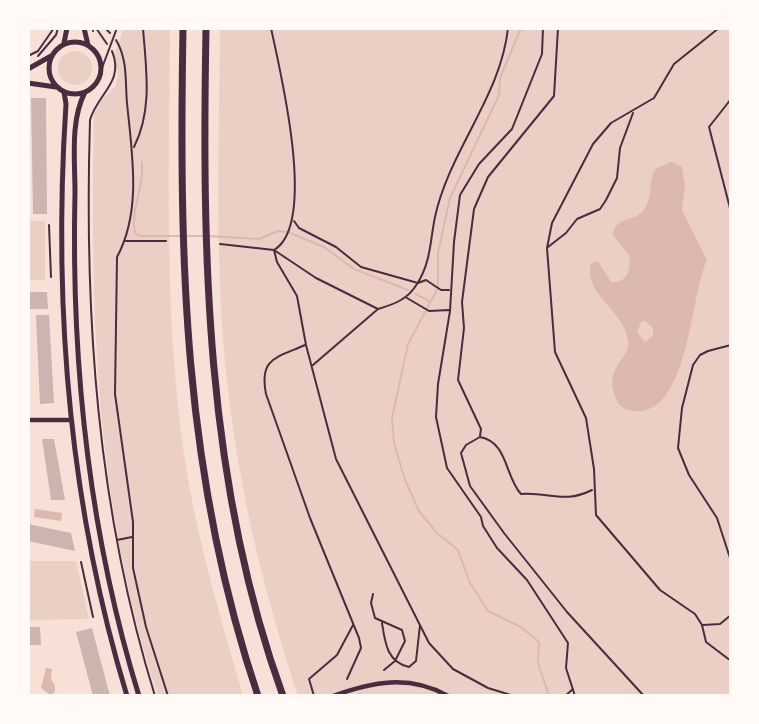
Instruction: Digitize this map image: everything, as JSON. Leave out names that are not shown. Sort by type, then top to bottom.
[{"type":"highway","points":[[183,28],[182,246],[192,397],[215,540],[243,653],[258,696]]},
{"type":"highway","points":[[206,28],[204,195],[213,367],[232,505],[252,593],[283,696]]},
{"type":"street","points":[[64,43],[67,28]]},
{"type":"street","points":[[84,28],[88,45]]},
{"type":"street","points":[[28,69],[51,56],[64,43],[72,41],[88,45],[98,54],[102,68],[97,82],[85,92],[76,119],[74,232],[81,397],[101,537],[139,696]]},
{"type":"street","points":[[51,56],[50,75],[61,90],[66,104],[62,232],[71,420],[89,539],[127,696]]},
{"type":"street","points":[[28,83],[44,83],[61,90],[85,92]]},
{"type":"street","points":[[28,420],[71,420]]},
{"type":"street","points":[[333,696],[389,681],[424,686],[448,696]]},
{"type":"lane","points":[[102,68],[117,28]]},
{"type":"path","points":[[28,58],[38,51],[56,28]]},
{"type":"path","points":[[132,149],[144,127],[147,93],[143,28]]},
{"type":"path","points":[[271,28],[293,149],[293,220],[283,245],[274,250]]},
{"type":"path","points":[[312,366],[378,309],[407,298],[418,283],[429,259],[440,199],[488,93],[506,46],[508,28]]},
{"type":"path","points":[[542,28],[542,54],[512,129],[479,164],[460,195],[450,311],[438,384],[436,417],[447,468],[481,517],[483,526],[497,548],[527,580],[568,643],[566,668],[575,696]]},
{"type":"path","points":[[480,437],[481,429],[458,380],[464,328],[462,302],[474,208],[488,177],[554,96],[558,28]]},
{"type":"path","points":[[719,28],[674,64],[654,98],[611,123],[593,144],[552,223],[547,248],[555,352],[586,418],[594,469],[596,515],[615,541],[660,590],[695,614],[702,625],[706,642],[731,661]]},
{"type":"path","points":[[94,29],[111,49],[116,65],[112,86],[95,105],[90,120],[87,232],[99,437],[134,629],[155,696]]},
{"type":"path","points":[[118,43],[125,65],[133,189],[126,241],[117,257],[114,394],[133,536],[133,568],[146,627],[168,696]]},
{"type":"path","points":[[731,99],[709,127],[731,212]]},
{"type":"path","points":[[547,248],[566,233],[577,219],[600,208],[606,200],[617,178],[620,148],[634,110]]},
{"type":"path","points":[[293,220],[299,228],[336,247],[360,267],[418,283],[426,280],[440,290],[451,290]]},
{"type":"path","points":[[49,225],[51,277]]},
{"type":"path","points":[[126,241],[166,241]]},
{"type":"path","points":[[220,244],[274,250],[316,278],[378,309]]},
{"type":"path","points":[[274,250],[277,262],[297,296],[306,345],[336,459],[429,643],[453,669],[488,688],[514,696]]},
{"type":"path","points":[[407,298],[429,312],[441,308],[450,311]]},
{"type":"path","points":[[306,345],[270,360],[262,375],[266,394],[310,518],[354,624],[360,648],[348,679]]},
{"type":"path","points":[[731,345],[700,355],[693,365],[682,408],[678,448],[689,475],[717,518],[731,561]]},
{"type":"path","points":[[480,437],[493,443],[503,456],[521,494],[540,493],[563,499],[577,498],[593,489]]},
{"type":"path","points":[[480,437],[466,445],[461,453],[474,492],[566,611],[644,696]]},
{"type":"path","points":[[116,540],[133,536]]},
{"type":"path","points":[[81,562],[93,617]]},
{"type":"path","points":[[373,594],[372,610],[382,623],[389,655],[400,665],[414,666],[420,625]]},
{"type":"path","points":[[702,625],[720,624],[731,615]]},
{"type":"path","points":[[382,623],[397,626],[404,635],[404,646],[395,661],[384,670]]},
{"type":"path","points":[[314,696],[309,679],[337,655],[354,624]]},
{"type":"path","points":[[565,696],[574,688]]},
{"type":"shaded area","points":[[124,28],[170,28],[169,257],[181,428],[200,538],[243,696],[158,696],[137,624],[121,552],[101,408],[93,263],[93,189],[94,114],[96,106],[115,87],[118,75],[115,51]]},
{"type":"shaded area","points":[[220,28],[731,28],[731,696],[298,696],[255,545],[239,468],[228,390],[219,254]]},
{"type":"shaded area","points":[[75,51],[87,56],[92,68],[87,80],[75,85],[63,80],[58,68],[63,56]]},
{"type":"shaded area","points":[[671,162],[682,167],[685,185],[682,210],[707,260],[677,376],[666,395],[652,408],[633,411],[620,405],[612,381],[628,348],[625,331],[593,284],[591,263],[598,261],[611,282],[625,278],[630,265],[629,255],[613,235],[614,229],[645,208],[655,169]],"holes":[[[645,321],[653,328],[653,336],[645,342],[637,332],[641,322]]]},
{"type":"shaded area","points":[[28,221],[45,221],[45,280],[28,280]]},
{"type":"shaded area","points":[[35,509],[62,513],[61,521],[34,517]]},
{"type":"shaded area","points":[[28,561],[76,561],[89,619],[28,620]]},
{"type":"shaded area","points":[[46,668],[52,669],[51,679],[55,685],[55,692],[50,695],[41,688]]},
{"type":"building","points":[[31,98],[46,98],[47,214],[33,214]]},
{"type":"building","points":[[28,292],[47,292],[48,309],[28,309]]},
{"type":"building","points":[[36,315],[49,315],[54,403],[40,404]]},
{"type":"building","points":[[42,439],[54,439],[65,500],[51,500]]},
{"type":"building","points":[[28,524],[71,533],[75,551],[28,541]]},
{"type":"building","points":[[28,627],[40,627],[41,645],[28,645]]},
{"type":"building","points":[[92,628],[110,696],[93,696],[76,632]]},
{"type":"waterway","points":[[521,28],[500,78],[499,95],[450,198],[438,253],[438,288],[408,344],[392,418],[394,443],[405,480],[419,511],[437,533],[458,550],[470,583],[488,611],[521,627],[539,642],[538,663],[549,696]]},
{"type":"waterway","points":[[142,162],[134,215],[135,233],[139,236],[182,236]]},
{"type":"waterway","points":[[209,236],[259,239],[278,231],[288,232],[324,247],[354,269],[408,290]]},
{"type":"waterway","points":[[188,236],[203,236]]},
{"type":"waterway","points":[[416,294],[429,301]]}]
